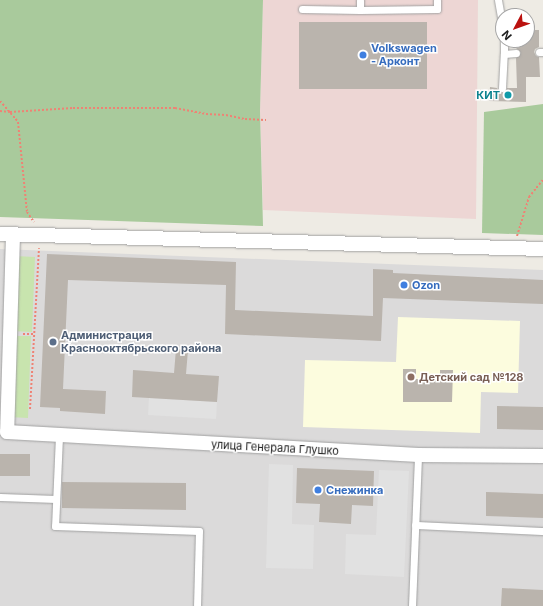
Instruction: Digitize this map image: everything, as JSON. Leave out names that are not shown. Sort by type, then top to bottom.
[{"type":"street","points":[[6,235],[543,249]]},
{"type":"street","name":"улица Генерала Глушко","points":[[6,235],[7,432],[418,455],[543,456]]},
{"type":"lane","points":[[360,0],[360,10]]},
{"type":"lane","points":[[302,9],[437,9],[437,0]]},
{"type":"lane","points":[[502,88],[504,48]]},
{"type":"lane","points":[[504,54],[516,53]]},
{"type":"lane","points":[[59,436],[55,526],[199,531],[197,606]]},
{"type":"lane","points":[[412,606],[418,455]]},
{"type":"lane","points":[[0,497],[56,499]]},
{"type":"lane","points":[[415,525],[543,531]]},
{"type":"path","points":[[0,101],[18,122],[27,212],[39,235],[30,410]]},
{"type":"path","points":[[0,111],[10,112],[73,108],[175,108],[206,114],[266,120]]},
{"type":"path","points":[[516,240],[529,197],[543,180]]},
{"type":"shaded area","points":[[263,0],[478,0],[476,219],[263,210],[260,111]]},
{"type":"shaded area","points":[[0,249],[543,270],[543,606],[0,606]]},
{"type":"shaded area","name":"Детский сад №128","points":[[398,317],[520,321],[518,393],[481,392],[480,433],[303,427],[305,360],[396,362]]},
{"type":"shaded area","points":[[149,398],[217,402],[216,419],[148,415]]},
{"type":"shaded area","points":[[269,464],[293,465],[292,524],[314,525],[313,569],[266,568]]},
{"type":"shaded area","points":[[379,470],[409,471],[404,577],[345,574],[346,534],[376,535]]},
{"type":"green space","points":[[0,0],[263,0],[260,111],[263,226],[0,217]]},
{"type":"green space","points":[[543,104],[543,235],[482,233],[484,112]]},
{"type":"green space","points":[[15,256],[35,257],[32,332],[12,331]]},
{"type":"green space","points":[[12,336],[31,336],[28,418],[9,417]]},
{"type":"building","name":"Volkswagen - Арконт","points":[[299,22],[427,22],[427,89],[299,89]]},
{"type":"building","points":[[535,30],[539,30],[539,47],[535,49],[534,52],[536,56],[539,57],[540,77],[526,77],[526,102],[489,101],[490,87],[497,88],[499,92],[502,93],[506,91],[507,88],[517,88],[516,58],[521,53],[516,48],[535,48]]},
{"type":"building","points":[[47,254],[236,262],[235,310],[373,316],[373,269],[393,270],[393,273],[543,280],[543,304],[383,298],[381,341],[225,334],[226,285],[68,280],[63,389],[106,391],[105,414],[60,411],[60,408],[40,407]]},
{"type":"building","points":[[176,349],[188,350],[186,374],[219,376],[217,402],[132,397],[133,370],[174,373]]},
{"type":"building","points":[[403,369],[416,369],[416,379],[440,379],[440,370],[453,370],[452,402],[403,402]]},
{"type":"building","points":[[497,406],[543,407],[543,430],[497,429]]},
{"type":"building","points":[[0,454],[30,454],[30,476],[0,476]]},
{"type":"building","points":[[297,468],[374,471],[373,506],[352,505],[351,524],[319,522],[320,504],[296,503]]},
{"type":"building","points":[[62,482],[186,483],[186,510],[62,508]]},
{"type":"building","points":[[486,492],[543,494],[543,518],[486,516]]},
{"type":"building","points":[[502,588],[543,590],[543,606],[501,606]]},
{"type":"place","name":"Volkswagen - Арконт","points":[[363,55]]},
{"type":"place","name":"КИТ","points":[[508,95]]},
{"type":"place","name":"Ozon","points":[[404,285]]},
{"type":"place","name":"Администрация Краснооктябрьского района","points":[[53,342]]},
{"type":"place","name":"Детский сад №128","points":[[411,377]]},
{"type":"place","name":"Снежинка","points":[[318,490]]}]
